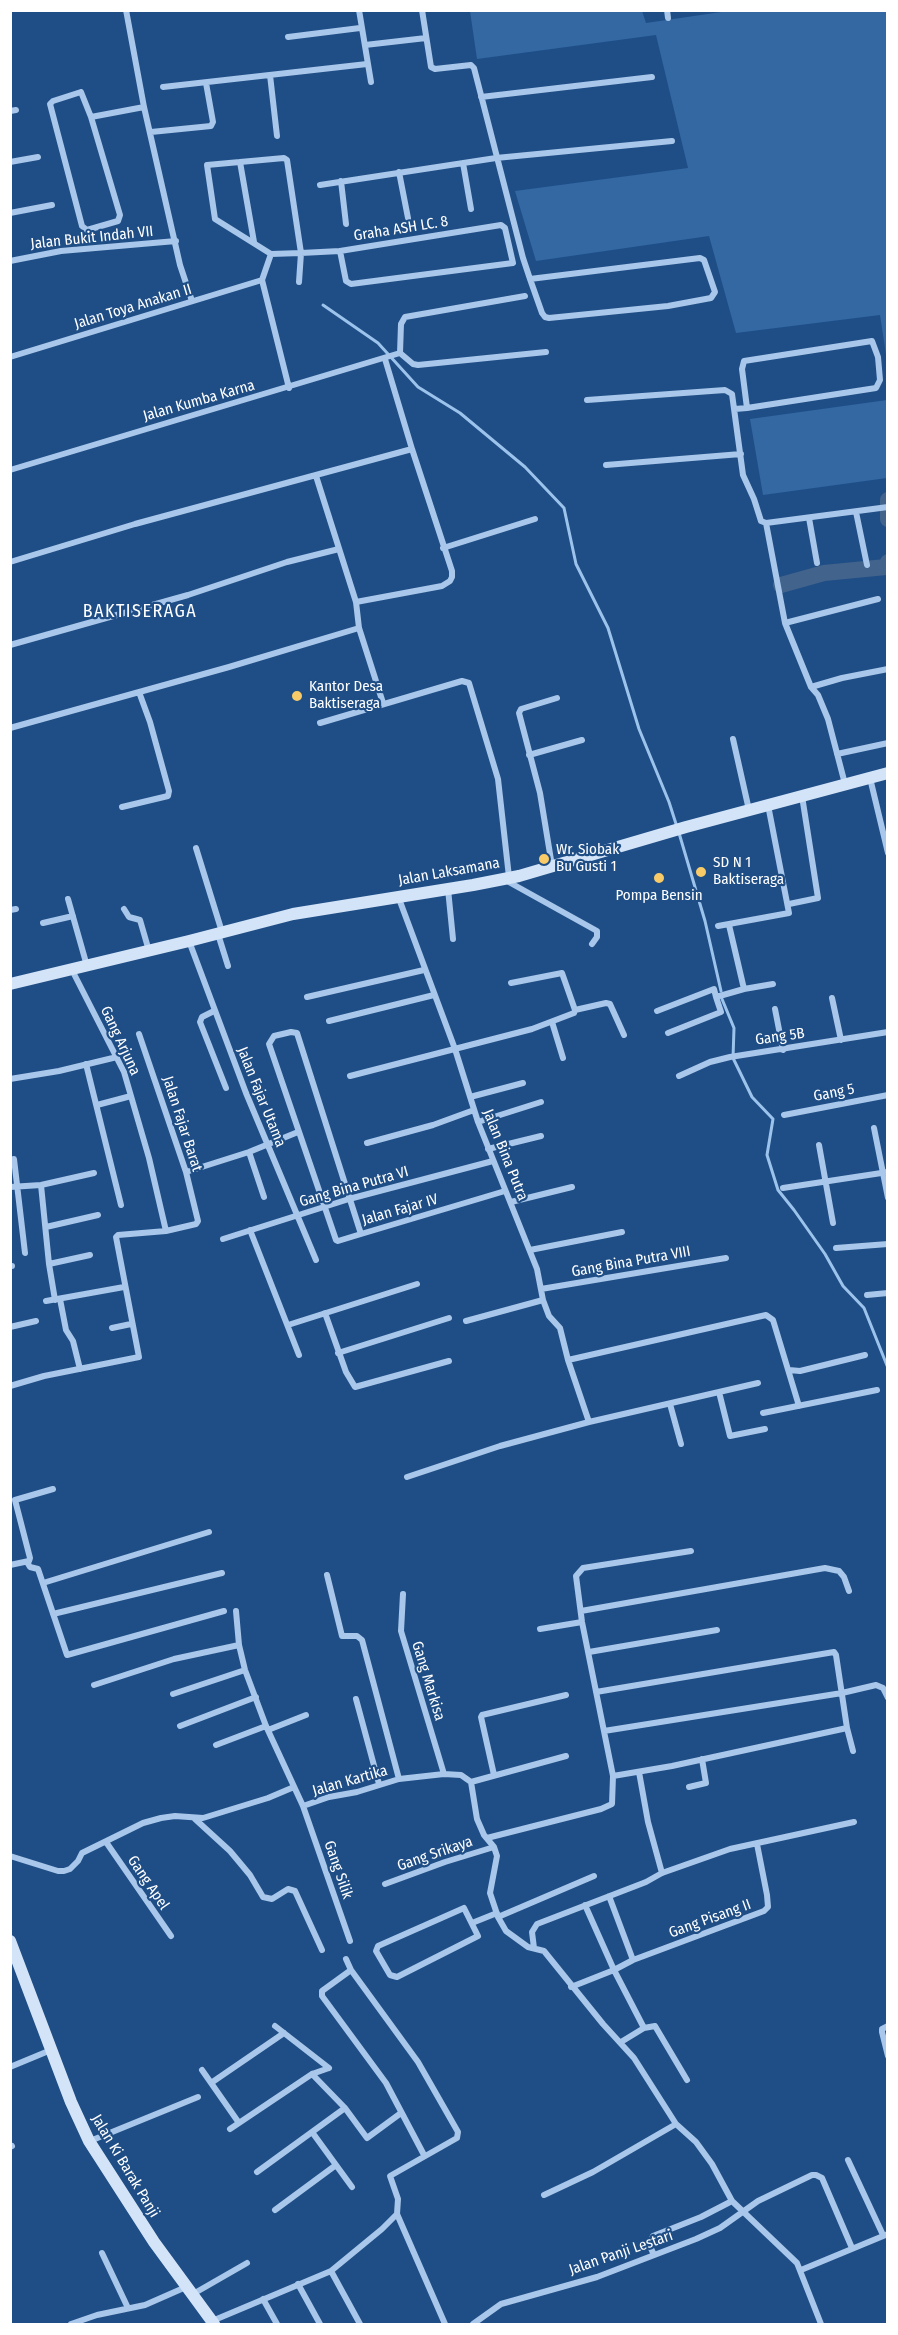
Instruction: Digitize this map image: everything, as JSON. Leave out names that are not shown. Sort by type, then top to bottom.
[{"type":"main road","name":"Jalan Laksamana","points":[[10,984],[293,914],[506,878],[888,773]]},
{"type":"main road","name":"Jalan Ki Barak Panji","points":[[10,1941],[71,2102],[89,2141],[154,2241],[213,2323]]},
{"type":"street","points":[[126,10],[144,106],[180,265],[192,301]]},
{"type":"street","points":[[359,10],[360,28],[371,82]]},
{"type":"street","points":[[422,10],[431,67],[435,69],[473,66],[496,158],[530,279],[542,313],[549,318],[668,306],[711,298],[715,292],[704,260],[700,258],[530,279]]},
{"type":"street","points":[[288,37],[360,28]]},
{"type":"street","points":[[365,45],[426,38]]},
{"type":"street","points":[[164,87],[367,64]]},
{"type":"street","points":[[270,75],[278,136]]},
{"type":"street","points":[[482,97],[652,77]]},
{"type":"street","points":[[151,132],[213,124],[206,83]]},
{"type":"street","points":[[81,92],[91,117],[120,215],[118,221],[87,230],[82,225],[51,102],[81,92]]},
{"type":"street","points":[[91,117],[144,106]]},
{"type":"street","points":[[320,185],[496,158],[672,141]]},
{"type":"street","points":[[10,162],[38,157]]},
{"type":"street","points":[[289,388],[262,280],[271,254],[213,216],[207,165],[284,158],[287,160],[301,253],[299,282]]},
{"type":"street","points":[[240,162],[254,242]]},
{"type":"street","points":[[463,163],[471,209]]},
{"type":"street","points":[[399,172],[408,218]]},
{"type":"street","points":[[341,181],[346,224]]},
{"type":"street","points":[[10,213],[52,205]]},
{"type":"street","name":"Graha ASH LC. 8","points":[[271,254],[340,251],[504,226],[513,259],[511,265],[351,284],[346,281],[340,251]]},
{"type":"street","name":"Jalan Bukit Indah VII","points":[[10,261],[61,251],[176,241]]},
{"type":"street","name":"Jalan Toya Anakan II","points":[[10,357],[262,280]]},
{"type":"street","points":[[525,296],[405,317],[401,324],[397,354],[418,365],[546,352]]},
{"type":"street","points":[[735,409],[747,408],[876,388],[880,380],[878,357],[872,341],[744,361],[742,369],[747,408]]},
{"type":"street","name":"Jalan Kumba Karna","points":[[10,470],[397,354]]},
{"type":"street","points":[[356,602],[447,584],[452,572],[385,359]]},
{"type":"street","points":[[587,400],[725,390],[732,394],[743,474],[761,521],[766,524],[884,508]]},
{"type":"street","points":[[10,562],[135,524],[412,449]]},
{"type":"street","points":[[606,465],[741,454]]},
{"type":"street","points":[[316,476],[356,602],[359,628],[383,704]]},
{"type":"street","points":[[856,512],[867,565]]},
{"type":"street","points":[[809,518],[817,563]]},
{"type":"street","points":[[443,548],[535,519]]},
{"type":"street","points":[[766,524],[785,623],[811,687],[818,695],[828,719],[845,784]]},
{"type":"street","points":[[10,645],[146,607],[287,562],[339,549]]},
{"type":"street","points":[[785,623],[878,599]]},
{"type":"street","points":[[10,728],[359,628]]},
{"type":"street","points":[[811,687],[888,669]]},
{"type":"street","points":[[320,723],[462,681],[471,685],[498,779],[506,878],[597,931],[597,937],[591,944]]},
{"type":"street","points":[[122,807],[168,796],[169,791],[140,692]]},
{"type":"street","points":[[552,866],[540,793],[519,711],[557,698]]},
{"type":"street","points":[[733,739],[749,810]]},
{"type":"street","points":[[529,755],[582,740]]},
{"type":"street","points":[[837,754],[888,743]]},
{"type":"street","points":[[870,778],[888,853]]},
{"type":"street","points":[[789,904],[818,898],[802,795]]},
{"type":"street","points":[[718,926],[788,915],[790,911],[768,805]]},
{"type":"street","points":[[196,848],[228,966]]},
{"type":"street","points":[[448,889],[453,939]]},
{"type":"street","name":"Jalan Bina Putra","points":[[398,896],[455,1049],[488,1149],[530,1250],[543,1300],[549,1316],[560,1328],[589,1422]]},
{"type":"street","points":[[68,899],[87,966]]},
{"type":"street","points":[[124,909],[129,917],[140,920],[149,951]]},
{"type":"street","points":[[43,923],[73,916]]},
{"type":"street","points":[[729,925],[744,989]]},
{"type":"street","name":"Jalan Fajar Utama","points":[[189,941],[214,1011],[296,1216],[316,1260]]},
{"type":"street","name":"Gang Arjuna","points":[[72,970],[117,1057],[131,1096],[97,1105]]},
{"type":"street","points":[[307,997],[424,970]]},
{"type":"street","points":[[511,983],[562,973],[575,1010]]},
{"type":"street","points":[[716,997],[773,984]]},
{"type":"street","points":[[657,1011],[714,989],[721,1012],[668,1033]]},
{"type":"street","points":[[329,1021],[434,995]]},
{"type":"street","points":[[832,998],[840,1040]]},
{"type":"street","points":[[350,1076],[552,1022],[574,1013],[575,1010],[610,1004],[624,1035]]},
{"type":"street","points":[[775,1010],[783,1050]]},
{"type":"street","points":[[214,1011],[202,1017],[200,1022],[226,1088]]},
{"type":"street","points":[[552,1022],[563,1058]]},
{"type":"street","name":"Gang 5B","points":[[679,1076],[730,1057],[888,1032]]},
{"type":"street","points":[[324,1206],[268,1044],[274,1036],[297,1033],[361,1234]]},
{"type":"street","name":"Jalan Fajar Barat","points":[[139,1034],[186,1172],[198,1221],[196,1224],[166,1231]]},
{"type":"street","points":[[10,1079],[117,1057]]},
{"type":"street","points":[[86,1064],[121,1205]]},
{"type":"street","points":[[470,1097],[523,1083]]},
{"type":"street","name":"Gang 5","points":[[784,1115],[888,1095]]},
{"type":"street","points":[[10,1386],[44,1376],[139,1357],[115,1241],[117,1236],[166,1231],[131,1096]]},
{"type":"street","points":[[478,1122],[541,1102]]},
{"type":"street","points":[[367,1143],[434,1125],[474,1110]]},
{"type":"street","points":[[874,1128],[885,1173],[888,1198]]},
{"type":"street","points":[[186,1172],[249,1152],[298,1132]]},
{"type":"street","points":[[488,1149],[541,1137]]},
{"type":"street","points":[[819,1145],[833,1223]]},
{"type":"street","points":[[249,1152],[264,1197]]},
{"type":"street","points":[[14,1159],[25,1253]]},
{"type":"street","name":"Gang Bina Putra VI","points":[[223,1239],[324,1206],[493,1161]]},
{"type":"street","points":[[10,1187],[41,1185],[94,1173]]},
{"type":"street","points":[[783,1188],[885,1173]]},
{"type":"street","points":[[41,1185],[49,1264],[66,1330],[72,1341],[80,1369]]},
{"type":"street","points":[[511,1202],[572,1187]]},
{"type":"street","name":"Jalan Fajar IV","points":[[324,1206],[335,1239],[338,1241],[505,1191]]},
{"type":"street","points":[[46,1227],[98,1215]]},
{"type":"street","points":[[250,1230],[299,1355]]},
{"type":"street","points":[[530,1250],[622,1232]]},
{"type":"street","points":[[836,1248],[888,1244]]},
{"type":"street","points":[[49,1264],[90,1255]]},
{"type":"street","name":"Gang Bina Putra VIII","points":[[541,1289],[726,1258]]},
{"type":"street","points":[[288,1325],[417,1284]]},
{"type":"street","points":[[46,1301],[124,1287]]},
{"type":"street","points":[[867,1295],[888,1293]]},
{"type":"street","points":[[466,1322],[543,1300]]},
{"type":"street","points":[[325,1313],[338,1353],[353,1385],[358,1387],[449,1361]]},
{"type":"street","points":[[568,1360],[766,1315],[773,1320],[799,1406]]},
{"type":"street","points":[[338,1353],[449,1318]]},
{"type":"street","points":[[10,1327],[36,1321]]},
{"type":"street","points":[[112,1329],[131,1324]]},
{"type":"street","points":[[789,1370],[800,1371],[865,1355]]},
{"type":"street","points":[[406,1477],[500,1446],[589,1422],[758,1383]]},
{"type":"street","points":[[763,1413],[877,1390]]},
{"type":"street","points":[[719,1392],[730,1436],[765,1429]]},
{"type":"street","points":[[670,1404],[681,1444]]},
{"type":"street","points":[[27,1562],[30,1558],[15,1500],[53,1489]]},
{"type":"street","points":[[43,1583],[209,1532]]},
{"type":"street","points":[[487,1838],[609,1807],[613,1800],[613,1776],[582,1622],[576,1576],[583,1568],[691,1551]]},
{"type":"street","points":[[10,1565],[27,1562]]},
{"type":"street","points":[[27,1562],[30,1567],[38,1569],[67,1655],[224,1611]]},
{"type":"street","points":[[581,1611],[825,1568],[839,1570],[844,1576],[849,1591]]},
{"type":"street","points":[[53,1614],[222,1573]]},
{"type":"street","points":[[327,1575],[342,1636],[357,1636],[362,1640],[399,1779]]},
{"type":"street","name":"Gang Markisa","points":[[403,1594],[400,1631],[444,1773]]},
{"type":"street","points":[[237,1611],[239,1645],[245,1670],[267,1728],[294,1787]]},
{"type":"street","points":[[540,1629],[582,1622]]},
{"type":"street","points":[[588,1652],[717,1630]]},
{"type":"street","points":[[94,1685],[174,1659],[239,1645]]},
{"type":"street","points":[[596,1692],[829,1652],[836,1655],[847,1728],[853,1751]]},
{"type":"street","points":[[173,1694],[245,1670]]},
{"type":"street","points":[[604,1731],[842,1693],[876,1685],[883,1688],[888,1698]]},
{"type":"street","points":[[494,1775],[482,1715],[566,1695]]},
{"type":"street","points":[[180,1726],[256,1697]]},
{"type":"street","points":[[357,1699],[379,1784]]},
{"type":"street","points":[[216,1745],[306,1716]]},
{"type":"street","points":[[613,1776],[847,1728]]},
{"type":"street","points":[[566,1756],[471,1782],[477,1819],[494,1847],[496,1856],[490,1893],[498,1915],[506,1931],[531,1947],[544,1951],[571,1986],[634,2058],[676,2124],[696,2142],[712,2164],[732,2201],[790,2256],[801,2270],[822,2325]]},
{"type":"street","points":[[689,1787],[705,1782],[702,1759]]},
{"type":"street","points":[[639,1772],[648,1822],[662,1873]]},
{"type":"street","name":"Jalan Kartika","points":[[10,1856],[64,1871],[70,1869],[78,1861],[82,1853],[143,1823],[160,1818],[183,1816],[203,1818],[294,1787],[303,1806],[399,1779],[444,1773],[461,1775],[471,1782]]},
{"type":"street","name":"Gang Silik","points":[[303,1806],[350,1941]]},
{"type":"street","points":[[195,1818],[230,1851],[250,1875],[263,1897],[272,1899],[288,1889],[295,1891],[322,1950]]},
{"type":"street","points":[[531,1947],[532,1932],[537,1924],[646,1882],[662,1873],[730,1849],[854,1822]]},
{"type":"street","name":"Gang Apel","points":[[106,1842],[171,1936]]},
{"type":"street","name":"Gang Pisang II","points":[[633,1960],[766,1909],[767,1895],[756,1844]]},
{"type":"street","name":"Gang Srikaya","points":[[385,1884],[494,1847]]},
{"type":"street","points":[[472,1923],[498,1915],[594,1876]]},
{"type":"street","points":[[571,1986],[614,1970],[633,1960],[609,1896]]},
{"type":"street","points":[[585,1905],[614,1970],[644,2028]]},
{"type":"street","points":[[462,1909],[466,1910],[472,1923],[478,1934],[474,1939],[397,1977],[390,1975],[376,1951],[378,1946],[462,1909]]},
{"type":"street","points":[[346,1959],[351,1970],[418,2062],[458,2132],[457,2138],[390,2176],[398,2199],[397,2214],[445,2325]]},
{"type":"street","points":[[351,1970],[322,1992],[322,1996],[386,2083],[424,2155]]},
{"type":"street","points":[[230,2128],[312,2074],[329,2068],[275,2025]]},
{"type":"street","points":[[621,2042],[644,2028],[655,2026],[687,2080]]},
{"type":"street","points":[[888,2026],[882,2029],[888,2056]]},
{"type":"street","points":[[211,2083],[284,2033]]},
{"type":"street","points":[[10,2067],[52,2050]]},
{"type":"street","points":[[202,2070],[239,2123]]},
{"type":"street","points":[[312,2074],[345,2108],[367,2138],[401,2113]]},
{"type":"street","points":[[89,2141],[198,2097]]},
{"type":"street","points":[[257,2172],[345,2108]]},
{"type":"street","points":[[544,2195],[593,2172],[676,2124]]},
{"type":"street","points":[[312,2132],[352,2187]]},
{"type":"street","points":[[801,2270],[885,2235],[848,2160]]},
{"type":"street","points":[[275,2210],[336,2165]]},
{"type":"street","name":"Jalan Panji Lestari","points":[[473,2325],[501,2304],[597,2277],[710,2233],[774,2193],[816,2175],[822,2178],[852,2248]]},
{"type":"street","points":[[654,2255],[649,2244],[653,2236],[701,2217],[732,2201]]},
{"type":"street","points":[[213,2323],[331,2271],[397,2214]]},
{"type":"street","points":[[102,2253],[128,2308]]},
{"type":"street","points":[[71,2325],[97,2315],[145,2305],[190,2291],[248,2263]]},
{"type":"street","points":[[331,2271],[360,2325]]},
{"type":"street","points":[[298,2284],[320,2325]]},
{"type":"street","points":[[263,2299],[277,2325]]},
{"type":"shaded area","points":[[735,10],[887,11],[887,361],[880,315],[736,333],[709,236],[536,261],[515,191],[688,168],[656,35],[477,59],[470,11],[642,11],[646,23]]},
{"type":"shaded area","points":[[887,400],[887,478],[763,495],[750,419]]},
{"type":"waterway","points":[[323,305],[378,343],[418,387],[460,413],[525,467],[564,508],[576,564],[608,628],[639,729],[677,827]]},
{"type":"waterway","points":[[888,500],[888,519]]},
{"type":"waterway","points":[[781,585],[824,573],[886,567],[888,562]]},
{"type":"waterway","points":[[679,833],[705,921],[721,991]]},
{"type":"waterway","points":[[722,999],[734,1028],[733,1058],[752,1097],[773,1119],[767,1155],[778,1190],[825,1254],[843,1286],[864,1308],[888,1368]]},
{"type":"place","name":"Kantor Desa Baktiseraga","points":[[297,696]]},
{"type":"place","name":"Wr. Siobak Bu Gusti 1","points":[[544,859]]},
{"type":"place","name":"SD N 1 Baktiseraga","points":[[701,872]]},
{"type":"place","name":"Pompa Bensin","points":[[659,878]]},
{"type":"district","name":"BAKTISERAGA","points":[[140,612]]}]
